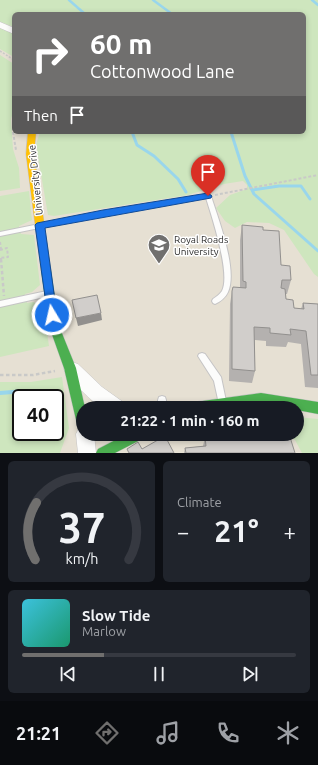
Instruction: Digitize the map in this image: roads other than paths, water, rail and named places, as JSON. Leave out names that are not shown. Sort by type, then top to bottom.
[{"type":"street","points":[[0,25],[12,30]]},
{"type":"street","name":"University Drive","points":[[32,134],[30,154],[54,326],[70,368],[78,401]]},
{"type":"street","name":"University Drive","points":[[70,368],[96,393],[107,401]]},
{"type":"street","points":[[246,401],[261,399],[274,401]]},
{"type":"street","points":[[304,406],[318,408]]},
{"type":"street","points":[[86,441],[87,453]]},
{"type":"street","points":[[102,453],[126,441]]},
{"type":"lane","points":[[0,234],[103,213],[208,196],[223,243],[227,276],[226,290],[215,301]]},
{"type":"lane","points":[[2,303],[49,294]]},
{"type":"lane","points":[[202,356],[218,380],[222,401]]},
{"type":"waterway","points":[[69,0],[83,12]]},
{"type":"waterway","points":[[153,0],[169,12]]},
{"type":"waterway","points":[[312,0],[318,5]]},
{"type":"waterway","points":[[133,134],[137,145],[154,156],[178,179],[186,192]]},
{"type":"waterway","points":[[232,134],[245,176],[254,194],[318,251]]},
{"type":"waterway","points":[[253,190],[279,186],[301,186],[310,199]]},
{"type":"waterway","points":[[0,393],[12,392]]},
{"type":"place","name":"Royal Roads University","points":[[159,264]]}]
